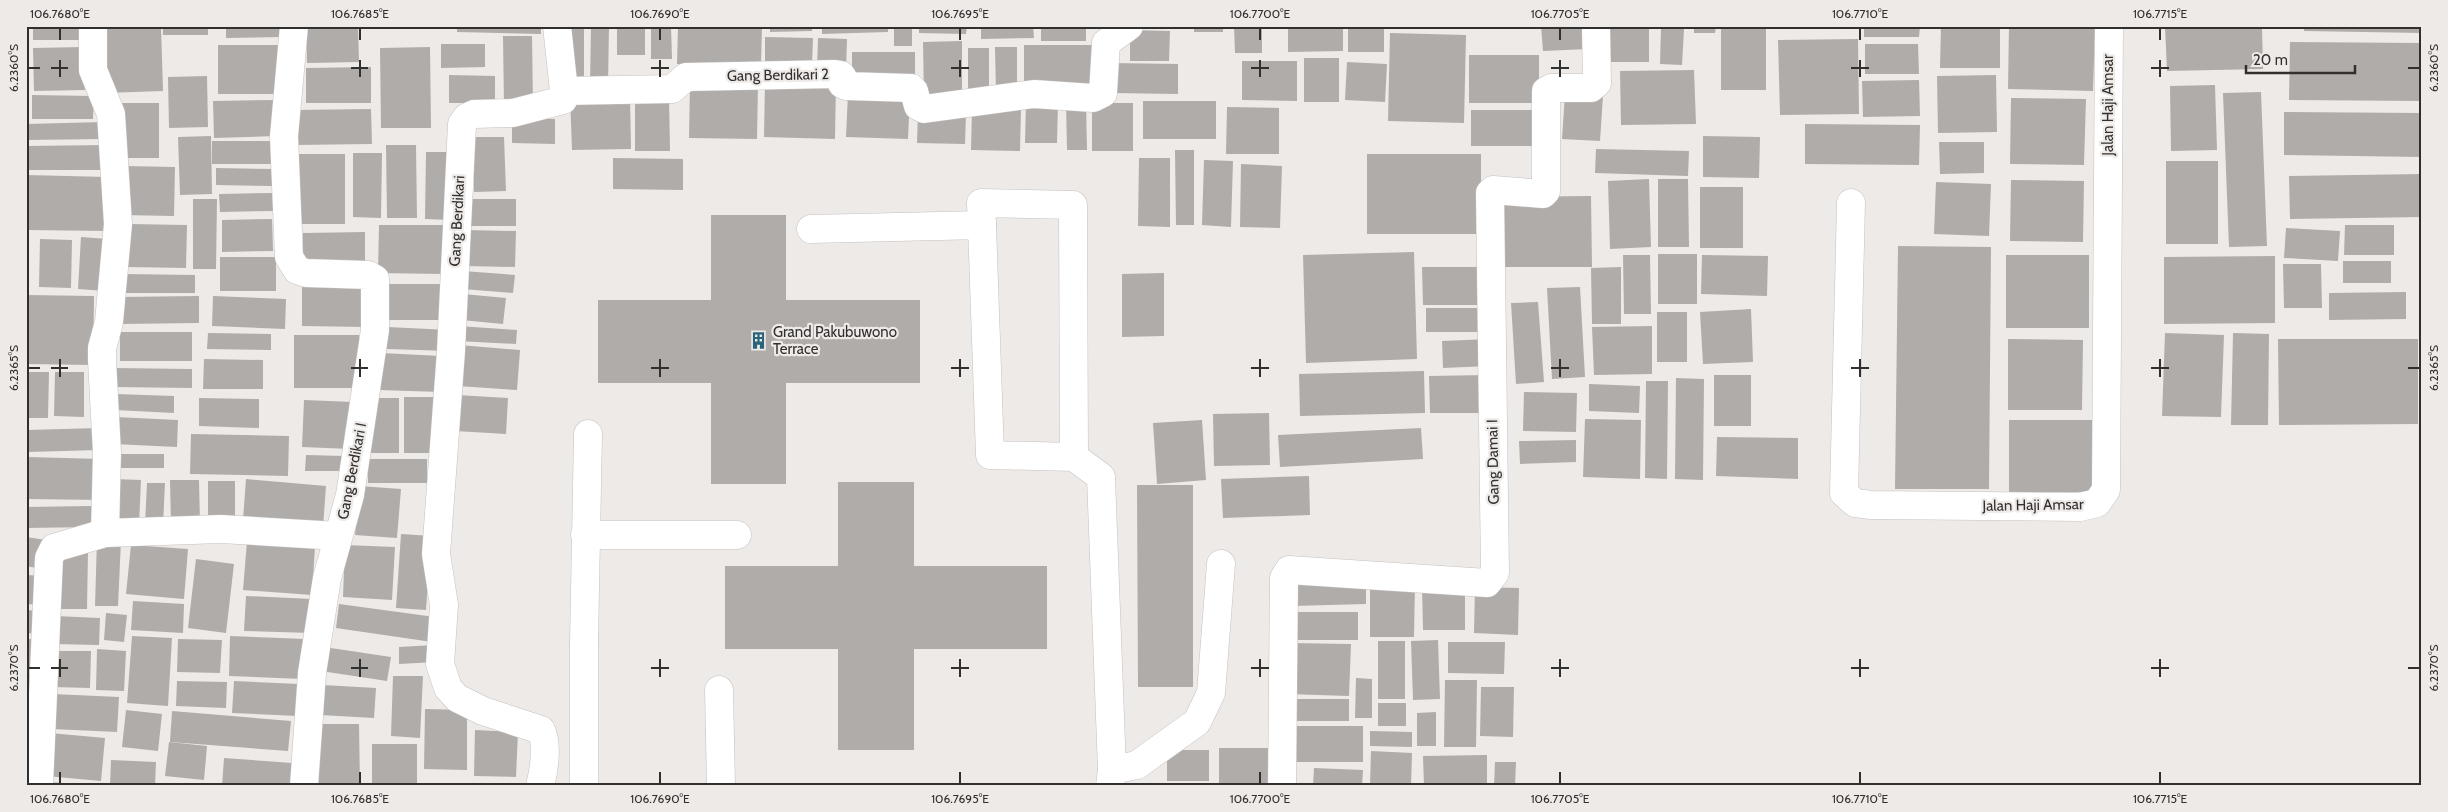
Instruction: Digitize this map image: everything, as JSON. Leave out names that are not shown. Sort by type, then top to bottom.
[{"type":"street","points":[[93,26],[93,70],[111,114],[118,224],[110,322],[102,348],[107,453],[105,532]]},
{"type":"street","name":"Gang Berdikari I","points":[[294,26],[284,136],[289,257],[297,270],[306,274],[368,275],[375,279],[375,330],[350,495],[327,578],[312,673],[304,786]]},
{"type":"street","points":[[558,26],[564,90]]},
{"type":"street","name":"Gang Berdikari 2","points":[[564,90],[672,89],[686,77],[835,74],[841,75],[843,78],[842,84],[846,86],[911,88],[914,90],[918,106],[924,109],[1034,94],[1093,98],[1103,93],[1106,43],[1129,26]]},
{"type":"street","name":"Gang Damai I","points":[[1282,786],[1284,578],[1289,570],[1487,583],[1494,573],[1490,193],[1493,190],[1543,194],[1546,191],[1546,90],[1551,88],[1591,88],[1597,83],[1596,26]]},
{"type":"street","name":"Jalan Haji Amsar","points":[[1851,203],[1844,493],[1855,503],[1871,505],[2080,507],[2097,502],[2106,490],[2109,26]]},
{"type":"street","name":"Gang Berdikari","points":[[540,786],[544,752],[544,736],[541,730],[483,711],[457,698],[442,678],[440,664],[444,605],[436,554],[451,351],[462,124],[467,117],[474,114],[513,113],[558,102],[562,100],[564,90]]},
{"type":"street","points":[[1074,457],[1073,205],[982,203],[990,455],[1074,457],[1102,477],[1111,778],[1138,765],[1197,722],[1211,693],[1221,564]]},
{"type":"street","points":[[811,229],[982,226]]},
{"type":"street","points":[[584,786],[585,535],[588,434]]},
{"type":"street","points":[[39,786],[49,558],[54,548],[105,532],[221,529],[338,536]]},
{"type":"street","points":[[585,535],[737,535]]},
{"type":"street","points":[[719,690],[721,786]]},
{"type":"building","points":[[33,26],[86,26],[86,40],[33,40]]},
{"type":"building","points":[[104,26],[161,26],[163,91],[105,93]]},
{"type":"building","points":[[163,26],[208,26],[208,35],[163,35]]},
{"type":"building","points":[[226,26],[280,26],[280,37],[226,38]]},
{"type":"building","points":[[306,26],[358,26],[359,62],[307,63]]},
{"type":"building","points":[[457,26],[541,26],[541,34],[457,32]]},
{"type":"building","points":[[569,26],[584,26],[584,85],[568,85]]},
{"type":"building","points":[[591,26],[609,26],[608,85],[590,85]]},
{"type":"building","points":[[617,26],[645,26],[645,55],[617,55]]},
{"type":"building","points":[[651,26],[671,26],[672,59],[651,59]]},
{"type":"building","points":[[678,26],[762,26],[761,65],[677,64]]},
{"type":"building","points":[[770,26],[812,26],[812,31],[770,32]]},
{"type":"building","points":[[822,26],[888,26],[888,32],[822,34]]},
{"type":"building","points":[[894,26],[912,26],[912,46],[894,46]]},
{"type":"building","points":[[919,26],[967,26],[966,34],[919,33]]},
{"type":"building","points":[[981,26],[1033,26],[1034,38],[981,39]]},
{"type":"building","points":[[1041,26],[1086,26],[1086,41],[1041,41]]},
{"type":"building","points":[[1194,26],[1223,26],[1223,32],[1194,32]]},
{"type":"building","points":[[1234,26],[1262,26],[1262,53],[1235,53]]},
{"type":"building","points":[[1288,26],[1343,26],[1343,51],[1288,52]]},
{"type":"building","points":[[1348,26],[1384,26],[1384,52],[1348,52]]},
{"type":"building","points":[[1452,26],[1532,26],[1532,29],[1452,28]]},
{"type":"building","points":[[1541,26],[1587,26],[1588,49],[1543,51]]},
{"type":"building","points":[[1607,26],[1649,26],[1649,62],[1607,62]]},
{"type":"building","points":[[1694,26],[1716,26],[1715,33],[1694,33]]},
{"type":"building","points":[[1721,26],[1766,26],[1766,90],[1721,90]]},
{"type":"building","points":[[1864,26],[1920,26],[1919,37],[1864,37]]},
{"type":"building","points":[[1941,26],[2000,26],[2000,68],[1940,68]]},
{"type":"building","points":[[2009,26],[2095,26],[2093,91],[2008,89]]},
{"type":"building","points":[[2165,26],[2262,26],[2263,69],[2167,71]]},
{"type":"building","points":[[2304,26],[2422,26],[2422,33],[2304,31]]},
{"type":"building","points":[[1661,28],[1684,29],[1682,65],[1660,64]]},
{"type":"building","points":[[1130,30],[1170,31],[1169,61],[1130,61]]},
{"type":"building","points":[[1390,33],[1466,35],[1464,123],[1388,121]]},
{"type":"building","points":[[503,36],[532,36],[533,106],[504,106]]},
{"type":"building","points":[[765,37],[813,38],[812,65],[765,64]]},
{"type":"building","points":[[818,38],[847,39],[846,69],[817,68]]},
{"type":"building","points":[[1858,39],[1859,114],[1780,115],[1778,40]]},
{"type":"building","points":[[962,41],[962,100],[924,100],[923,42]]},
{"type":"building","points":[[2290,42],[2421,43],[2421,101],[2289,100]]},
{"type":"building","points":[[441,44],[485,44],[485,67],[441,68]]},
{"type":"building","points":[[1865,44],[1918,44],[1919,74],[1865,74]]},
{"type":"building","points":[[218,45],[281,45],[281,94],[218,94]]},
{"type":"building","points":[[1024,45],[1095,45],[1095,86],[1024,86]]},
{"type":"building","points":[[84,47],[85,90],[34,91],[33,48]]},
{"type":"building","points":[[430,47],[431,128],[381,128],[380,48]]},
{"type":"building","points":[[995,47],[1017,47],[1017,92],[996,92]]},
{"type":"building","points":[[968,48],[989,48],[989,95],[968,95]]},
{"type":"building","points":[[852,52],[915,52],[915,83],[852,83]]},
{"type":"building","points":[[1469,55],[1539,55],[1539,103],[1469,103]]},
{"type":"building","points":[[1304,58],[1339,58],[1339,102],[1304,102]]},
{"type":"building","points":[[1242,61],[1297,61],[1297,101],[1242,100]]},
{"type":"building","points":[[1347,62],[1387,64],[1385,102],[1345,100]]},
{"type":"building","points":[[1111,63],[1178,64],[1178,94],[1111,93]]},
{"type":"building","points":[[371,67],[371,103],[306,103],[306,68]]},
{"type":"building","points":[[1694,70],[1696,124],[1621,125],[1620,71]]},
{"type":"building","points":[[449,75],[495,76],[495,103],[449,103]]},
{"type":"building","points":[[1996,75],[1997,132],[1938,133],[1937,76]]},
{"type":"building","points":[[207,76],[208,127],[169,128],[168,77]]},
{"type":"building","points":[[1919,80],[1920,116],[1863,117],[1862,81]]},
{"type":"building","points":[[765,81],[836,82],[835,139],[764,137]]},
{"type":"building","points":[[690,83],[758,84],[757,139],[689,138]]},
{"type":"building","points":[[2215,85],[2217,150],[2171,151],[2170,86]]},
{"type":"building","points":[[2261,92],[2267,246],[2229,247],[2223,93]]},
{"type":"building","points":[[848,93],[910,95],[908,139],[846,137]]},
{"type":"building","points":[[1565,94],[1603,96],[1600,141],[1562,139]]},
{"type":"building","points":[[32,95],[94,96],[93,119],[32,119]]},
{"type":"building","points":[[630,95],[631,149],[572,150],[570,96]]},
{"type":"building","points":[[635,97],[669,97],[670,151],[635,151]]},
{"type":"building","points":[[2011,98],[2086,99],[2084,165],[2010,164]]},
{"type":"building","points":[[275,100],[276,136],[214,138],[213,101]]},
{"type":"building","points":[[1066,101],[1086,101],[1087,150],[1067,150]]},
{"type":"building","points":[[1143,101],[1216,101],[1216,139],[1143,139]]},
{"type":"building","points":[[1026,102],[1058,103],[1057,143],[1025,143]]},
{"type":"building","points":[[117,103],[159,103],[159,158],[117,158]]},
{"type":"building","points":[[1092,103],[1133,103],[1133,151],[1092,151]]},
{"type":"building","points":[[1227,107],[1279,108],[1279,154],[1226,154]]},
{"type":"building","points":[[972,108],[1021,109],[1020,151],[971,150]]},
{"type":"building","points":[[371,109],[372,144],[294,145],[294,110]]},
{"type":"building","points":[[1471,110],[1540,110],[1541,146],[1471,146]]},
{"type":"building","points":[[918,112],[966,113],[965,144],[917,143]]},
{"type":"building","points":[[2284,112],[2421,113],[2421,157],[2284,155]]},
{"type":"building","points":[[512,118],[555,119],[555,144],[512,143]]},
{"type":"building","points":[[103,122],[103,139],[27,140],[27,124]]},
{"type":"building","points":[[1805,124],[1920,125],[1919,165],[1805,164]]},
{"type":"building","points":[[211,136],[212,194],[180,195],[178,137]]},
{"type":"building","points":[[1703,136],[1760,137],[1759,178],[1703,177]]},
{"type":"building","points":[[474,137],[504,137],[506,191],[474,192]]},
{"type":"building","points":[[212,141],[271,141],[271,164],[212,164]]},
{"type":"building","points":[[1939,142],[1984,142],[1984,173],[1940,174]]},
{"type":"building","points":[[108,145],[108,170],[26,170],[26,146]]},
{"type":"building","points":[[386,145],[416,145],[417,218],[387,218]]},
{"type":"building","points":[[1596,149],[1689,151],[1688,176],[1595,173]]},
{"type":"building","points":[[1175,150],[1194,150],[1194,225],[1176,225]]},
{"type":"building","points":[[426,152],[452,152],[450,220],[425,219]]},
{"type":"building","points":[[353,153],[382,153],[381,218],[353,217]]},
{"type":"building","points":[[294,154],[345,154],[345,224],[294,224]]},
{"type":"building","points":[[1367,154],[1481,154],[1481,234],[1367,234]]},
{"type":"building","points":[[613,158],[683,159],[683,190],[613,189]]},
{"type":"building","points":[[1139,158],[1170,158],[1170,227],[1138,226]]},
{"type":"building","points":[[1204,160],[1233,161],[1231,227],[1202,225]]},
{"type":"building","points":[[2166,161],[2218,161],[2218,244],[2166,244]]},
{"type":"building","points":[[1241,164],[1282,166],[1280,228],[1240,227]]},
{"type":"building","points":[[122,166],[175,167],[174,216],[121,215]]},
{"type":"building","points":[[216,168],[274,169],[273,186],[216,185]]},
{"type":"building","points":[[2422,174],[2422,217],[2290,219],[2289,176]]},
{"type":"building","points":[[26,175],[108,177],[107,231],[26,230]]},
{"type":"building","points":[[1649,179],[1651,247],[1610,249],[1608,181]]},
{"type":"building","points":[[1658,179],[1688,179],[1689,247],[1658,247]]},
{"type":"building","points":[[2011,180],[2084,181],[2083,242],[2010,241]]},
{"type":"building","points":[[1936,182],[1991,184],[1989,236],[1934,234]]},
{"type":"building","points":[[1700,187],[1743,187],[1743,248],[1700,248]]},
{"type":"building","points":[[273,193],[274,211],[220,212],[219,194]]},
{"type":"building","points":[[1591,196],[1592,267],[1499,267],[1498,197]]},
{"type":"building","points":[[193,199],[217,199],[216,269],[193,269]]},
{"type":"building","points":[[467,199],[516,199],[516,226],[467,226]]},
{"type":"building","name":"Grand Pakubuwono Terrace","points":[[711,215],[786,215],[786,300],[920,300],[920,383],[786,383],[786,484],[711,484],[711,383],[598,383],[598,300],[711,300]]},
{"type":"building","points":[[272,219],[273,251],[222,252],[222,220]]},
{"type":"building","points":[[129,224],[187,225],[186,268],[128,267]]},
{"type":"building","points":[[379,225],[444,225],[443,274],[378,273]]},
{"type":"building","points":[[2345,225],[2394,225],[2394,255],[2344,255]]},
{"type":"building","points":[[2286,228],[2340,231],[2338,261],[2284,258]]},
{"type":"building","points":[[465,230],[516,231],[515,267],[465,266]]},
{"type":"building","points":[[365,232],[365,266],[303,266],[303,233]]},
{"type":"building","points":[[81,237],[108,239],[105,291],[78,289]]},
{"type":"building","points":[[40,239],[72,240],[71,288],[39,287]]},
{"type":"building","points":[[1898,246],[1991,247],[1989,489],[1895,489]]},
{"type":"building","points":[[1414,252],[1417,359],[1306,363],[1303,255]]},
{"type":"building","points":[[1658,254],[1697,254],[1697,304],[1658,304]]},
{"type":"building","points":[[1623,255],[1650,255],[1651,314],[1624,314]]},
{"type":"building","points":[[1702,255],[1768,256],[1767,296],[1701,294]]},
{"type":"building","points":[[2006,255],[2089,255],[2089,328],[2006,328]]},
{"type":"building","points":[[2275,256],[2275,323],[2164,324],[2164,257]]},
{"type":"building","points":[[220,257],[276,257],[276,291],[220,291]]},
{"type":"building","points":[[2343,261],[2391,261],[2391,283],[2343,283]]},
{"type":"building","points":[[2283,264],[2321,264],[2322,308],[2284,308]]},
{"type":"building","points":[[1422,267],[1481,267],[1481,305],[1423,305]]},
{"type":"building","points":[[1621,267],[1621,324],[1592,324],[1591,268]]},
{"type":"building","points":[[463,271],[515,275],[513,293],[462,289]]},
{"type":"building","points":[[1164,273],[1164,336],[1122,337],[1122,274]]},
{"type":"building","points":[[123,274],[195,275],[195,293],[122,293]]},
{"type":"building","points":[[383,284],[444,284],[444,320],[383,320]]},
{"type":"building","points":[[302,285],[365,286],[363,327],[302,326]]},
{"type":"building","points":[[1580,287],[1585,377],[1552,379],[1547,288]]},
{"type":"building","points":[[2406,292],[2406,319],[2329,320],[2329,293]]},
{"type":"building","points":[[463,294],[506,298],[503,324],[461,320]]},
{"type":"building","points":[[26,295],[94,296],[93,365],[26,364]]},
{"type":"building","points":[[199,296],[199,323],[120,324],[119,297]]},
{"type":"building","points":[[213,296],[286,299],[285,329],[212,326]]},
{"type":"building","points":[[1538,302],[1544,382],[1516,384],[1511,303]]},
{"type":"building","points":[[1426,308],[1487,308],[1487,332],[1426,332]]},
{"type":"building","points":[[1751,309],[1753,362],[1703,364],[1700,312]]},
{"type":"building","points":[[1657,312],[1687,312],[1687,362],[1657,362]]},
{"type":"building","points":[[458,326],[517,330],[516,344],[457,341]]},
{"type":"building","points":[[1652,326],[1652,374],[1594,375],[1592,327]]},
{"type":"building","points":[[387,327],[450,330],[449,351],[387,349]]},
{"type":"building","points":[[120,332],[192,332],[192,361],[120,361]]},
{"type":"building","points":[[208,333],[271,334],[271,350],[207,349]]},
{"type":"building","points":[[2165,333],[2224,335],[2221,417],[2162,416]]},
{"type":"building","points":[[2233,333],[2269,334],[2268,425],[2231,425]]},
{"type":"building","points":[[294,335],[359,335],[359,388],[294,388]]},
{"type":"building","points":[[1489,339],[1489,366],[1443,368],[1442,341]]},
{"type":"building","points":[[2008,339],[2083,340],[2082,410],[2008,410]]},
{"type":"building","points":[[2278,339],[2418,339],[2418,424],[2279,425]]},
{"type":"building","points":[[459,345],[520,350],[517,390],[457,386]]},
{"type":"building","points":[[381,353],[441,356],[440,392],[379,390]]},
{"type":"building","points":[[204,359],[263,360],[263,389],[203,389]]},
{"type":"building","points":[[114,368],[192,369],[192,388],[113,387]]},
{"type":"building","points":[[1424,371],[1425,413],[1300,416],[1299,374]]},
{"type":"building","points":[[26,372],[49,372],[48,418],[26,418]]},
{"type":"building","points":[[55,372],[84,372],[84,417],[54,416]]},
{"type":"building","points":[[1488,375],[1489,413],[1430,413],[1429,376]]},
{"type":"building","points":[[1714,375],[1751,375],[1751,426],[1714,426]]},
{"type":"building","points":[[1676,378],[1704,379],[1703,480],[1675,479]]},
{"type":"building","points":[[1646,381],[1668,381],[1667,479],[1645,478]]},
{"type":"building","points":[[1589,384],[1640,386],[1639,413],[1589,411]]},
{"type":"building","points":[[1524,392],[1577,393],[1576,432],[1523,431]]},
{"type":"building","points":[[116,394],[174,396],[174,413],[115,410]]},
{"type":"building","points":[[457,395],[508,398],[506,434],[455,431]]},
{"type":"building","points":[[404,397],[436,397],[435,453],[404,453]]},
{"type":"building","points":[[199,398],[259,399],[259,428],[199,426]]},
{"type":"building","points":[[370,398],[399,398],[399,453],[370,453]]},
{"type":"building","points":[[304,400],[353,402],[351,449],[302,447]]},
{"type":"building","points":[[1269,413],[1270,465],[1214,466],[1213,414]]},
{"type":"building","points":[[115,417],[178,420],[177,447],[114,444]]},
{"type":"building","points":[[1585,419],[1641,420],[1640,479],[1583,477]]},
{"type":"building","points":[[1202,420],[1206,480],[1157,484],[1153,423]]},
{"type":"building","points":[[2009,420],[2093,420],[2093,492],[2009,492]]},
{"type":"building","points":[[98,428],[99,450],[28,452],[27,430]]},
{"type":"building","points":[[1421,428],[1423,459],[1280,467],[1278,435]]},
{"type":"building","points":[[191,434],[289,436],[288,476],[190,474]]},
{"type":"building","points":[[1717,437],[1798,438],[1798,479],[1716,476]]},
{"type":"building","points":[[1576,440],[1576,462],[1520,464],[1519,441]]},
{"type":"building","points":[[114,454],[164,454],[164,468],[114,468]]},
{"type":"building","points":[[306,455],[344,456],[344,471],[305,471]]},
{"type":"building","points":[[28,457],[102,459],[101,500],[28,499]]},
{"type":"building","points":[[368,459],[427,459],[427,483],[368,483]]},
{"type":"building","points":[[1309,476],[1310,515],[1223,518],[1221,479]]},
{"type":"building","points":[[114,479],[141,480],[139,525],[113,524]]},
{"type":"building","points":[[246,479],[326,486],[323,527],[243,520]]},
{"type":"building","points":[[170,480],[199,480],[200,524],[171,524]]},
{"type":"building","points":[[208,481],[235,481],[235,516],[208,516]]},
{"type":"building","points":[[838,482],[914,482],[914,566],[1047,566],[1047,649],[914,649],[914,750],[838,750],[838,649],[725,649],[725,566],[838,566]]},
{"type":"building","points":[[147,483],[165,483],[163,525],[145,524]]},
{"type":"building","points":[[1137,485],[1193,485],[1193,687],[1138,687]]},
{"type":"building","points":[[359,486],[401,489],[397,538],[355,535]]},
{"type":"building","points":[[92,506],[92,527],[26,528],[26,507]]},
{"type":"building","points":[[401,534],[431,536],[426,610],[396,608]]},
{"type":"building","points":[[26,537],[46,540],[41,569],[26,566]]},
{"type":"building","points":[[97,539],[121,540],[118,606],[95,606]]},
{"type":"building","points":[[247,541],[315,546],[312,595],[243,590]]},
{"type":"building","points":[[131,545],[188,549],[184,599],[126,594]]},
{"type":"building","points":[[345,545],[395,547],[392,600],[343,597]]},
{"type":"building","points":[[60,551],[88,551],[87,609],[59,609]]},
{"type":"building","points":[[196,559],[234,564],[226,633],[188,628]]},
{"type":"building","points":[[26,575],[45,576],[43,605],[26,604]]},
{"type":"building","points":[[1366,576],[1366,604],[1292,606],[1291,578]]},
{"type":"building","points":[[1370,583],[1415,583],[1414,637],[1370,637]]},
{"type":"building","points":[[1465,584],[1465,630],[1423,630],[1422,585]]},
{"type":"building","points":[[1475,587],[1519,588],[1518,635],[1474,633]]},
{"type":"building","points":[[246,596],[312,599],[311,633],[244,631]]},
{"type":"building","points":[[133,601],[184,604],[183,633],[131,630]]},
{"type":"building","points":[[339,604],[435,617],[432,642],[336,628]]},
{"type":"building","points":[[26,610],[42,611],[40,634],[26,633]]},
{"type":"building","points":[[1292,612],[1358,612],[1358,640],[1292,640]]},
{"type":"building","points":[[106,613],[127,615],[124,642],[104,640]]},
{"type":"building","points":[[55,616],[100,618],[99,645],[54,644]]},
{"type":"building","points":[[132,636],[172,638],[168,706],[127,703]]},
{"type":"building","points":[[230,636],[305,639],[303,679],[229,676]]},
{"type":"building","points":[[26,639],[34,639],[33,667],[26,667]]},
{"type":"building","points":[[178,639],[222,640],[220,673],[177,672]]},
{"type":"building","points":[[1438,640],[1440,699],[1413,700],[1411,641]]},
{"type":"building","points":[[1378,641],[1405,641],[1405,699],[1378,699]]},
{"type":"building","points":[[1448,642],[1505,642],[1504,674],[1448,673]]},
{"type":"building","points":[[1289,643],[1351,644],[1349,696],[1288,694]]},
{"type":"building","points":[[434,645],[435,662],[399,664],[399,647]]},
{"type":"building","points":[[324,647],[391,657],[387,681],[321,671]]},
{"type":"building","points":[[97,649],[126,651],[124,691],[96,690]]},
{"type":"building","points":[[54,651],[91,651],[90,688],[53,687]]},
{"type":"building","points":[[26,675],[37,676],[34,723],[26,723]]},
{"type":"building","points":[[393,676],[423,676],[420,738],[391,736]]},
{"type":"building","points":[[1356,678],[1372,679],[1372,718],[1355,718]]},
{"type":"building","points":[[1445,680],[1477,680],[1476,747],[1444,747]]},
{"type":"building","points":[[177,681],[227,682],[226,708],[176,706]]},
{"type":"building","points":[[234,681],[299,684],[298,716],[232,713]]},
{"type":"building","points":[[323,685],[376,688],[374,718],[320,715]]},
{"type":"building","points":[[1481,687],[1514,687],[1513,737],[1480,736]]},
{"type":"building","points":[[53,694],[119,697],[117,732],[52,729]]},
{"type":"building","points":[[1291,699],[1349,699],[1349,721],[1291,721]]},
{"type":"building","points":[[1378,703],[1406,703],[1406,726],[1378,726]]},
{"type":"building","points":[[425,709],[467,710],[467,770],[424,769]]},
{"type":"building","points":[[126,710],[162,714],[158,751],[122,747]]},
{"type":"building","points":[[172,711],[291,721],[288,751],[170,742]]},
{"type":"building","points":[[1436,712],[1436,746],[1417,746],[1417,713]]},
{"type":"building","points":[[314,724],[359,724],[360,786],[315,786]]},
{"type":"building","points":[[1295,726],[1363,726],[1363,762],[1295,762]]},
{"type":"building","points":[[475,730],[518,732],[516,777],[474,776]]},
{"type":"building","points":[[1370,731],[1412,732],[1412,747],[1370,746]]},
{"type":"building","points":[[50,733],[105,738],[101,781],[46,776]]},
{"type":"building","points":[[169,742],[207,746],[204,780],[165,776]]},
{"type":"building","points":[[372,744],[417,744],[417,786],[372,786]]},
{"type":"building","points":[[1219,748],[1276,748],[1276,783],[1219,783]]},
{"type":"building","points":[[1167,750],[1209,750],[1209,781],[1167,781]]},
{"type":"building","points":[[1371,751],[1412,753],[1411,786],[1370,786]]},
{"type":"building","points":[[1487,755],[1487,786],[1424,786],[1423,756]]},
{"type":"building","points":[[224,758],[292,763],[291,786],[222,786]]},
{"type":"building","points":[[111,760],[156,762],[155,786],[110,786]]},
{"type":"building","points":[[1495,762],[1516,762],[1515,786],[1494,786]]},
{"type":"building","points":[[1314,768],[1363,770],[1362,786],[1313,786]]},
{"type":"building","points":[[46,782],[82,784],[82,786],[46,786]]},
{"type":"place","name":"Grand Pakubuwono Terrace","points":[[759,341]]}]
